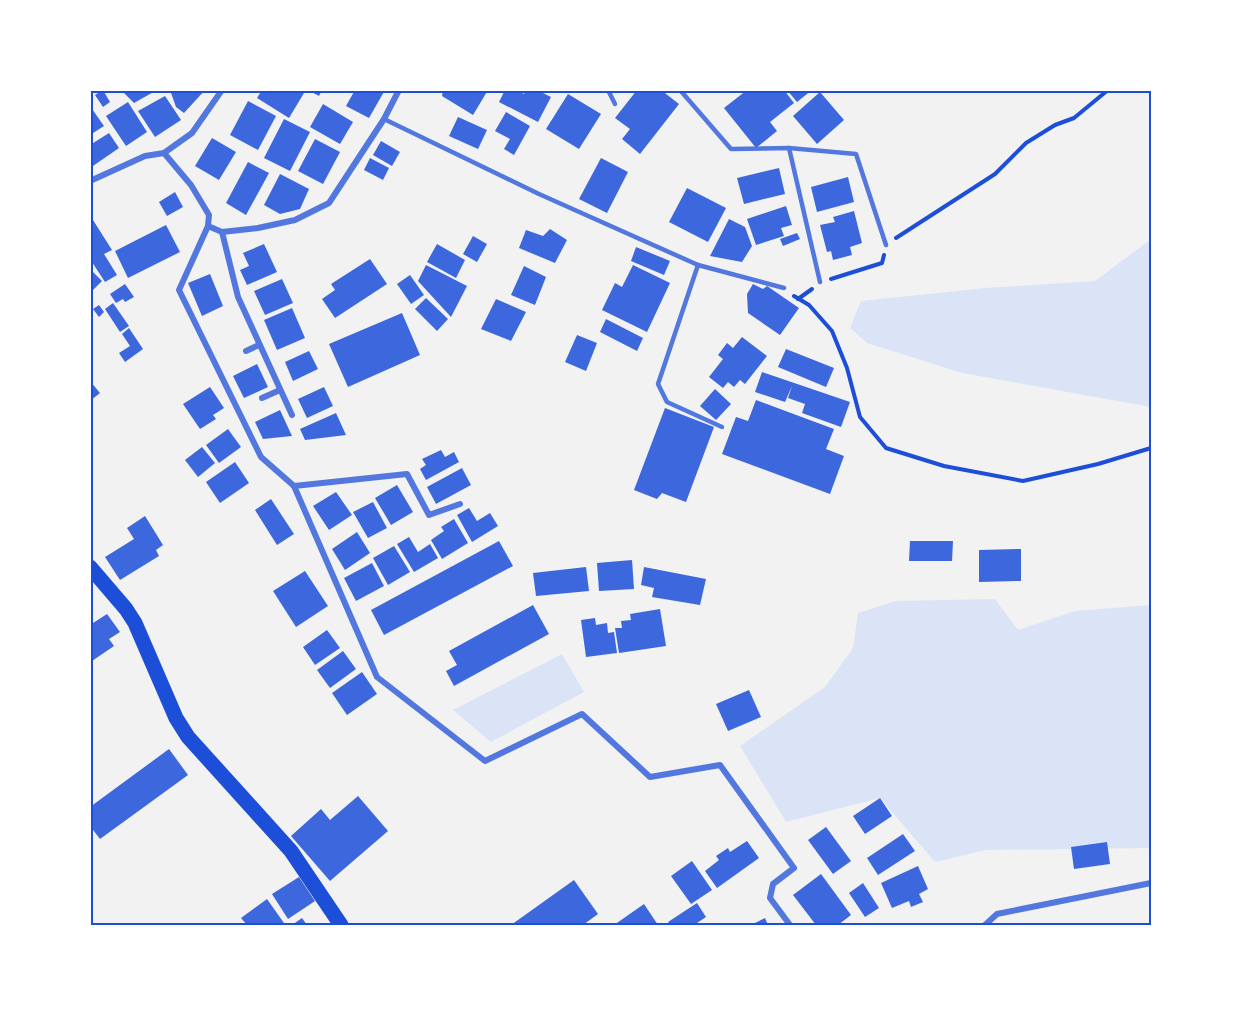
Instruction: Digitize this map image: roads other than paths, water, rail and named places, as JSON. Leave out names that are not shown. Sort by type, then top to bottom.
[{"type":"main road","points":[[90,567],[135,623],[176,718],[188,737],[291,851],[341,925]]},
{"type":"street","points":[[90,181],[145,156],[164,153],[192,133],[222,90]]},
{"type":"street","points":[[208,226],[222,232],[258,228],[295,220],[329,203],[384,119],[399,90]]},
{"type":"street","points":[[164,153],[191,185],[209,215],[208,226],[179,290],[261,457],[294,486],[377,677],[485,760],[582,714],[650,777],[720,765],[794,868],[773,884],[770,898],[790,925]]},
{"type":"street","points":[[222,232],[238,297],[292,415]]},
{"type":"street","points":[[246,351],[259,345]]},
{"type":"street","points":[[262,398],[280,390]]},
{"type":"street","points":[[294,486],[406,474],[429,515],[460,504]]},
{"type":"street","points":[[986,925],[998,914],[1151,883]]},
{"type":"lane","points":[[608,90],[615,104]]},
{"type":"lane","points":[[680,90],[731,149],[789,148],[856,154],[886,245]]},
{"type":"lane","points":[[384,119],[539,194],[698,265],[784,288]]},
{"type":"lane","points":[[789,148],[820,282]]},
{"type":"lane","points":[[698,265],[658,384],[667,402],[722,427]]}]
